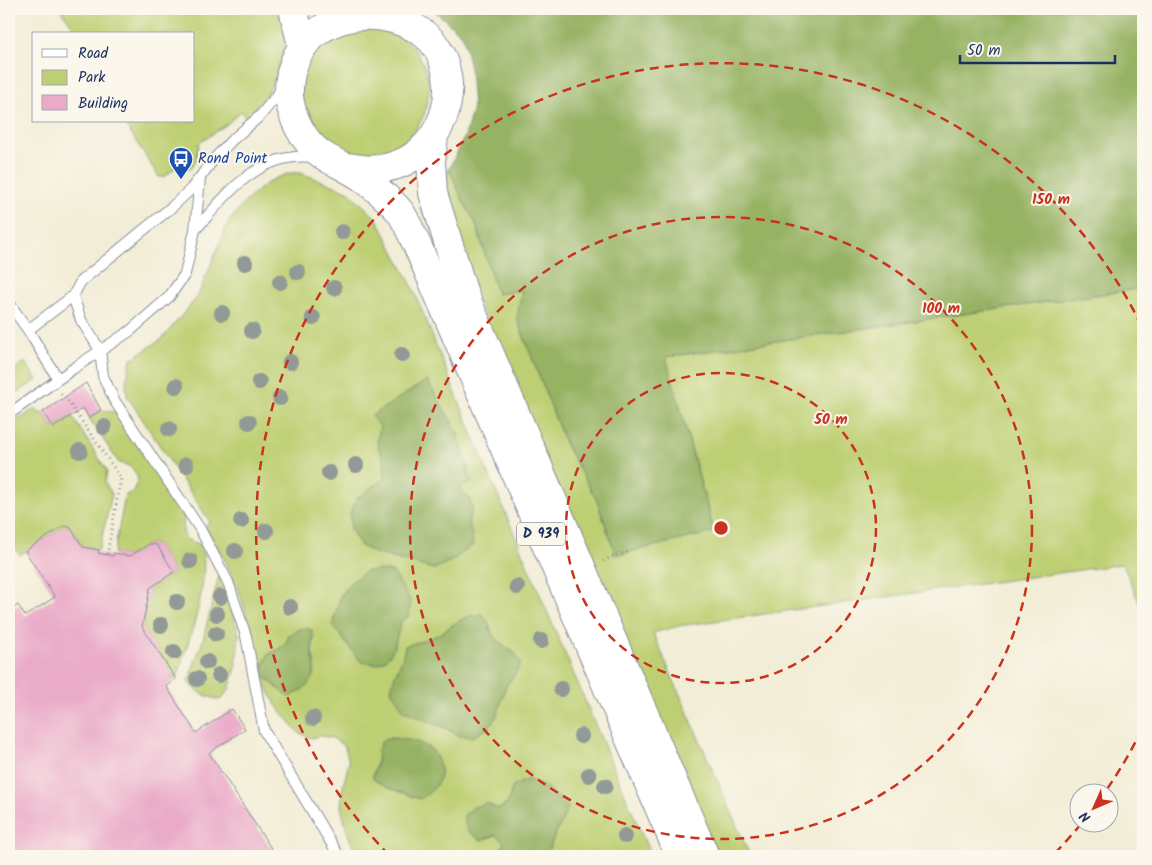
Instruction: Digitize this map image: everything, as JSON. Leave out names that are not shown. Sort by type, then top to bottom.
[{"type":"main road","points":[[293,9],[302,46]]},
{"type":"main road","points":[[357,10],[379,10],[400,16],[418,26],[432,41],[442,58],[448,78],[449,98],[444,118],[434,136],[421,151],[405,162],[386,168],[367,170],[338,163],[314,148],[302,134],[294,117],[289,100],[289,81],[293,63],[302,46],[317,29],[336,17],[357,10]]},
{"type":"main road","name":"D 939","points":[[434,136],[431,160],[433,193],[463,291],[705,856]]},
{"type":"main road","name":"D 939","points":[[338,163],[368,182],[400,212],[421,254],[680,856]]},
{"type":"lane","points":[[28,330],[73,296],[81,281],[191,189],[220,153],[260,116],[289,81]]},
{"type":"lane","points":[[195,230],[235,185],[264,165],[302,156],[338,163]]},
{"type":"lane","points":[[9,414],[130,331],[169,297],[185,274],[195,230],[200,178]]},
{"type":"lane","points":[[73,296],[80,320],[100,350],[103,376],[114,400],[200,529],[228,582],[246,636],[264,730],[339,856]]},
{"type":"lane","points":[[9,303],[58,379]]},
{"type":"path","points":[[58,392],[65,397],[121,478],[106,555]]},
{"type":"green space","points":[[60,9],[287,9],[289,33],[279,67],[262,102],[246,118],[241,111],[227,124],[199,143],[196,161],[189,170],[181,163],[164,177],[159,177],[124,122],[195,122],[195,32],[77,32]]},
{"type":"green space","points":[[433,9],[1143,9],[1143,288],[666,357],[714,532],[616,555],[597,501],[565,443],[517,319],[522,290],[497,294],[476,224],[463,201],[449,169],[465,136],[473,108],[470,68],[463,36]]},
{"type":"green space","points":[[365,26],[389,31],[410,45],[424,66],[429,90],[424,114],[410,135],[389,149],[365,154],[341,149],[320,135],[306,114],[301,90],[306,66],[320,45],[341,31]]},
{"type":"green space","points":[[449,169],[463,201],[476,224],[497,294],[522,290],[517,319],[565,443],[597,501],[616,555],[714,531],[666,357],[1143,288],[1143,612],[1123,564],[679,626],[653,633],[750,856],[718,856],[460,259],[442,190]]},
{"type":"green space","points":[[301,173],[348,191],[377,219],[412,286],[482,458],[651,856],[548,856],[550,843],[563,820],[513,786],[507,804],[498,809],[486,803],[481,840],[496,835],[504,843],[497,855],[356,856],[341,808],[342,791],[349,762],[345,747],[333,738],[322,736],[310,738],[298,732],[276,705],[266,686],[263,675],[278,689],[315,664],[312,653],[314,637],[302,628],[289,635],[285,645],[268,655],[262,669],[263,673],[240,594],[227,564],[205,526],[210,522],[127,396],[126,382],[131,359],[162,339],[198,296],[228,223],[234,215],[264,185],[282,176]],"holes":[[[380,426],[472,482],[459,488],[469,498],[468,522],[472,535],[434,569],[375,553],[361,546],[351,530],[372,488],[385,478],[384,461],[377,443]],[[398,582],[411,601],[401,620],[393,648],[390,654],[381,662],[374,665],[345,640],[332,625],[341,595]],[[488,621],[492,632],[498,640],[515,653],[515,674],[506,686],[501,698],[460,736],[404,711],[394,676],[414,643],[426,641],[454,624]],[[391,738],[412,797],[373,775],[382,741]]]},
{"type":"green space","points":[[25,362],[37,380],[9,398],[9,372]]},
{"type":"green space","points":[[427,380],[457,431],[472,483],[459,488],[469,498],[473,509],[468,522],[473,545],[453,560],[434,569],[375,553],[361,546],[351,530],[350,513],[357,498],[385,478],[384,461],[377,443],[380,426],[371,416]]},
{"type":"green space","points":[[36,408],[39,414],[43,412],[53,428],[72,416],[107,471],[105,483],[112,494],[99,550],[83,547],[70,527],[64,526],[20,555],[9,540],[9,426]]},
{"type":"green space","points":[[101,410],[116,412],[184,516],[183,530],[185,539],[202,545],[204,561],[201,595],[176,679],[142,627],[150,588],[174,572],[157,545],[149,544],[130,556],[114,553],[125,496],[133,491],[138,480],[132,468],[119,463],[89,418]]},
{"type":"green space","points":[[367,571],[393,572],[411,601],[409,616],[401,621],[394,647],[386,659],[372,663],[361,662],[332,625],[341,595],[352,581]]},
{"type":"green space","points":[[219,575],[239,633],[236,668],[229,690],[220,700],[202,694],[188,681],[203,640]]},
{"type":"green space","points":[[482,614],[488,621],[491,633],[499,642],[515,653],[521,664],[506,686],[497,716],[487,729],[473,737],[460,736],[404,711],[391,690],[405,646],[435,636],[469,616]]},
{"type":"green space","points":[[302,628],[312,630],[314,672],[307,685],[289,697],[263,675],[262,669],[268,655],[285,645],[289,635]]},
{"type":"green space","points":[[391,738],[423,744],[432,750],[436,757],[440,767],[440,778],[434,788],[420,799],[386,787],[373,779],[378,761],[377,752],[382,741]]},
{"type":"green space","points":[[528,779],[549,789],[568,807],[548,856],[485,856],[497,855],[504,843],[496,835],[481,840],[473,836],[466,827],[464,815],[474,807],[486,803],[498,809],[507,804],[513,786]]},
{"type":"building","points":[[86,383],[101,410],[89,418],[83,408],[53,428],[43,412]]},
{"type":"building","points":[[64,526],[70,527],[83,547],[99,550],[98,553],[113,556],[114,553],[130,556],[149,544],[157,545],[174,572],[150,588],[142,627],[176,679],[166,686],[196,733],[232,709],[245,729],[209,753],[276,856],[9,856],[9,627],[16,622],[9,611],[18,605],[25,616],[55,597],[25,551]]},
{"type":"place","name":"Rond Point","points":[[181,180]]}]
